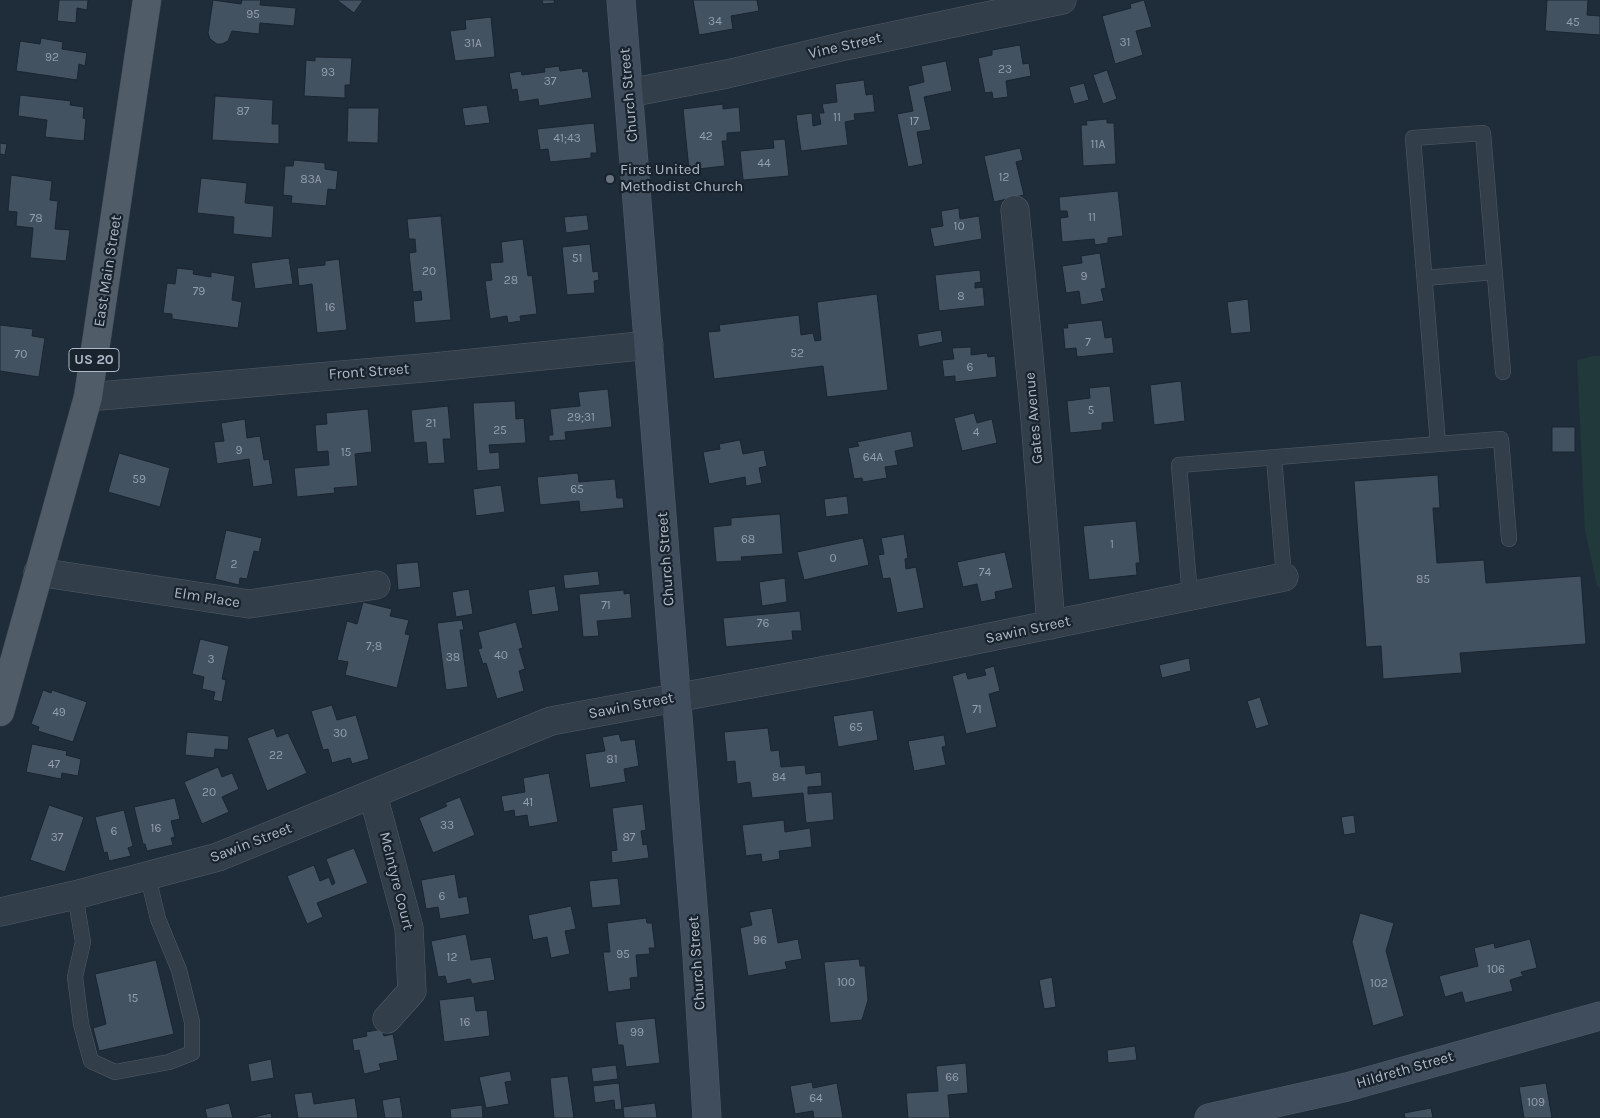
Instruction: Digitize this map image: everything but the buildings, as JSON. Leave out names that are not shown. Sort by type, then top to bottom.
[{"type":"main road","name":"East Main Street","points":[[0,712],[88,397],[147,0]]},
{"type":"street","name":"Church Street","points":[[621,0],[697,956],[707,1118]]},
{"type":"street","name":"Vine Street","points":[[629,93],[727,74],[845,46],[1062,0]]},
{"type":"street","name":"Gates Avenue","points":[[1015,210],[1035,419],[1050,625]]},
{"type":"street","name":"Front Street","points":[[88,397],[434,367],[649,345]]},
{"type":"street","name":"Elm Place","points":[[38,572],[249,604],[376,585]]},
{"type":"street","name":"Sawin Street","points":[[0,912],[75,896],[218,857],[550,721],[848,666],[1284,577]]},
{"type":"street","name":"McIntyre Court","points":[[373,794],[409,928],[412,991],[387,1019]]},
{"type":"street","name":"Hildreth Street","points":[[1209,1118],[1347,1087],[1600,1016]]},
{"type":"lane","points":[[1438,444],[1414,138],[1483,133],[1503,372]]},
{"type":"lane","points":[[1425,278],[1494,272]]},
{"type":"lane","points":[[1190,596],[1180,465],[1501,439],[1509,539]]},
{"type":"lane","points":[[1274,458],[1284,577]]},
{"type":"lane","points":[[75,896],[83,942],[75,977],[81,1024],[91,1061],[116,1072],[169,1062],[192,1053],[192,1022],[179,970],[158,919],[148,877]]},
{"type":"green space","points":[[1600,356],[1600,589],[1597,586],[1585,531],[1577,360]]},
{"type":"place","name":"First United Methodist Church","points":[[610,179]]}]
